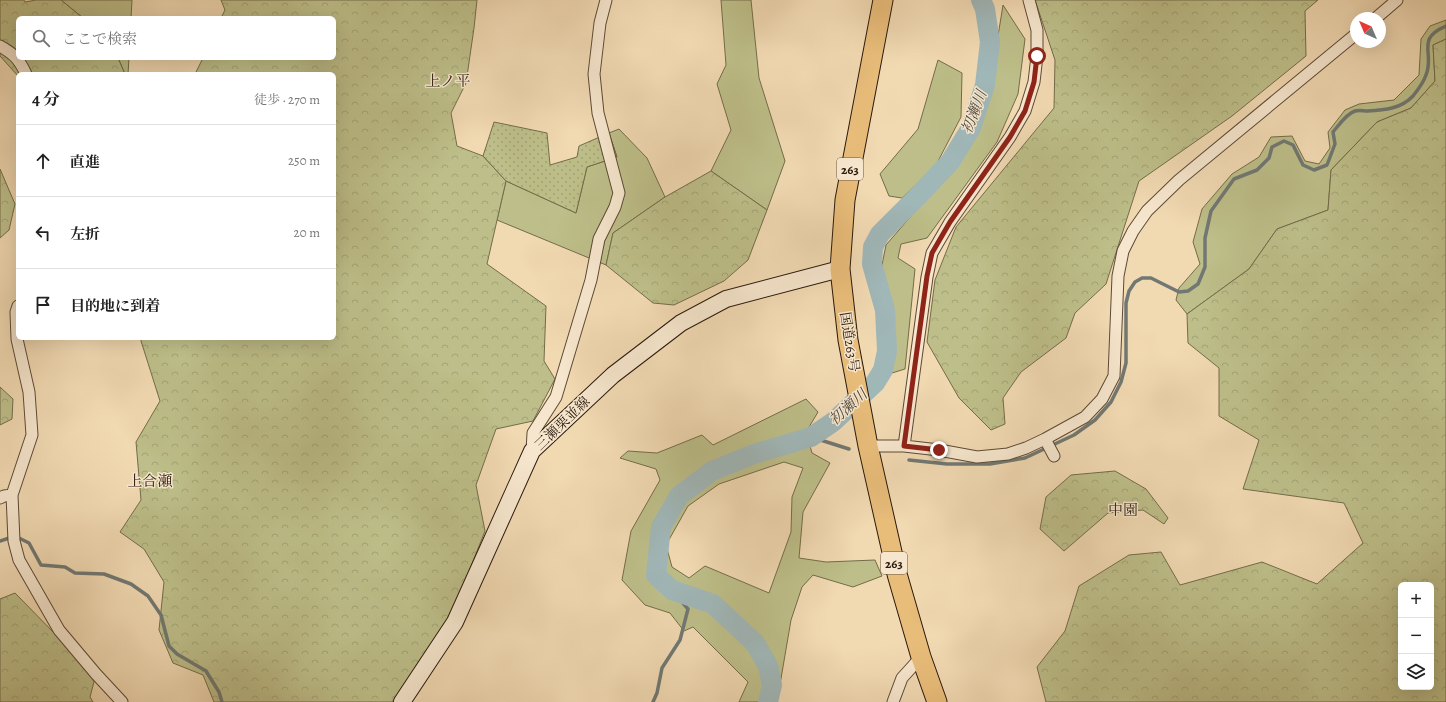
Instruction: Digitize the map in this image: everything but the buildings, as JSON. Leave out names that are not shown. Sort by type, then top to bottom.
[{"type":"highway","name":"国道263号","points":[[882,0],[844,200],[840,269],[848,340],[868,446],[897,574],[921,657],[937,702]]},
{"type":"main road","name":"三瀬栗並線","points":[[402,702],[455,622],[532,451],[613,375],[681,323],[726,299],[840,269]]},
{"type":"street","points":[[532,451],[533,433],[556,397],[591,280],[599,239],[615,207],[619,193],[598,113],[594,74],[600,23],[606,0]]},
{"type":"street","points":[[904,446],[927,276],[932,253],[950,222],[1010,137],[1025,111],[1034,82],[1037,56],[1037,30],[1029,0]]},
{"type":"street","points":[[1383,12],[1398,0]]},
{"type":"street","points":[[868,446],[904,446],[939,450],[977,457],[1008,454],[1026,448],[1045,439],[1085,417],[1102,400],[1114,376],[1118,276],[1123,251],[1133,231],[1147,211],[1179,180],[1350,39]]},
{"type":"street","points":[[0,46],[16,57]]},
{"type":"street","points":[[18,60],[25,72]]},
{"type":"street","points":[[17,340],[28,392],[32,435],[12,495],[12,525],[19,560],[59,630],[122,702]]},
{"type":"street","points":[[1045,439],[1054,456]]},
{"type":"street","points":[[0,498],[12,495]]},
{"type":"street","points":[[893,702],[902,678],[921,657]]},
{"type":"green space","points":[[0,0],[24,0],[25,2],[36,0],[61,0],[81,16],[16,16],[16,60],[119,60],[124,72],[16,72],[16,74],[0,56]]},
{"type":"green space","points":[[61,0],[132,0],[131,16],[81,16]]},
{"type":"green space","points":[[221,0],[477,0],[466,83],[451,113],[457,146],[483,156],[506,181],[487,264],[546,306],[544,361],[555,379],[533,421],[496,429],[476,485],[485,531],[450,619],[392,702],[214,702],[203,675],[173,663],[159,630],[164,582],[144,549],[120,532],[141,500],[136,442],[160,401],[141,340],[336,340],[336,72],[196,72],[202,60],[336,60],[336,16],[222,16],[225,10]]},
{"type":"green space","points":[[721,0],[751,0],[759,78],[785,161],[767,210],[711,171],[731,130],[717,84],[726,65]]},
{"type":"green space","points":[[1035,0],[1318,0],[1305,11],[1306,56],[1232,116],[1139,181],[1106,284],[1075,313],[1066,338],[1021,372],[1003,398],[1005,424],[991,430],[959,398],[927,342],[935,280],[956,227],[1054,108],[1055,60]]},
{"type":"green space","points":[[1003,5],[1025,39],[1018,94],[997,142],[927,238],[901,244],[898,258],[915,269],[905,369],[892,373],[893,311],[881,270],[886,245],[955,165],[987,104]]},
{"type":"green space","points":[[1446,20],[1446,39],[1433,45],[1435,81],[1411,108],[1377,122],[1331,170],[1328,210],[1277,229],[1249,269],[1187,314],[1176,300],[1179,288],[1200,264],[1193,242],[1202,209],[1232,174],[1259,157],[1271,137],[1292,136],[1305,161],[1319,164],[1330,148],[1328,132],[1345,110],[1359,104],[1394,100],[1419,75],[1421,39],[1430,26]]},
{"type":"green space","points":[[1446,39],[1446,702],[1046,702],[1037,667],[1065,631],[1079,586],[1129,555],[1161,552],[1180,585],[1262,562],[1317,584],[1363,543],[1344,503],[1243,489],[1259,440],[1219,416],[1219,368],[1188,343],[1187,314],[1249,269],[1277,229],[1328,210],[1331,170],[1377,122],[1411,108],[1435,81],[1433,45]]},
{"type":"green space","points":[[119,60],[129,60],[128,72],[124,72]]},
{"type":"green space","points":[[938,60],[962,73],[961,117],[935,167],[902,198],[889,196],[880,174],[918,129]]},
{"type":"green space","points":[[494,122],[547,133],[550,165],[577,157],[579,146],[609,133],[617,157],[587,167],[576,213],[506,181],[483,156]]},
{"type":"green space","points":[[619,129],[647,158],[665,197],[613,233],[606,265],[497,220],[506,181],[576,213],[587,167],[617,157],[609,133]]},
{"type":"green space","points":[[0,169],[15,204],[9,230],[0,238]]},
{"type":"green space","points":[[711,171],[767,210],[748,260],[724,281],[674,305],[653,303],[606,265],[613,233],[665,197]]},
{"type":"green space","points":[[0,387],[13,399],[12,419],[0,425]]},
{"type":"green space","points":[[806,399],[818,412],[806,432],[812,453],[830,463],[803,512],[799,558],[826,562],[875,560],[882,576],[853,587],[813,575],[802,587],[791,620],[777,702],[739,702],[748,682],[693,627],[684,631],[670,613],[645,605],[622,580],[631,531],[660,480],[656,469],[620,458],[628,451],[657,453],[702,435],[713,445]],"holes":[[[784,462],[803,468],[792,497],[791,532],[769,593],[705,566],[689,578],[672,567],[666,545],[688,506],[719,484]]]},
{"type":"green space","points":[[1115,471],[1146,489],[1168,518],[1164,524],[1143,510],[1108,513],[1064,551],[1040,529],[1046,497],[1071,475]]},
{"type":"green space","points":[[15,593],[60,639],[95,678],[90,697],[93,702],[0,702],[0,599]]},
{"type":"waterway","name":"初瀬川","points":[[768,702],[772,685],[768,666],[755,643],[713,604],[672,590],[656,575],[661,527],[679,496],[712,471],[754,454],[811,437],[833,422],[875,383],[883,370],[887,351],[885,310],[872,264],[873,247],[880,234],[950,162],[971,128],[985,85],[990,42],[985,9],[981,0]]},
{"type":"waterway","points":[[909,460],[947,464],[990,464],[1025,458],[1074,435],[1095,420],[1111,402],[1121,382],[1126,363],[1126,303],[1129,291],[1135,282],[1142,278],[1151,278],[1179,292],[1188,291],[1198,284],[1205,267],[1205,238],[1211,211],[1234,179],[1257,170],[1269,158],[1272,147],[1284,141],[1293,145],[1303,165],[1314,170],[1327,165],[1335,144],[1333,132],[1352,112],[1392,108],[1403,104],[1413,96],[1426,75],[1429,60],[1428,41],[1431,36],[1446,26]]},
{"type":"waterway","points":[[811,437],[849,449]]},
{"type":"waterway","points":[[0,541],[15,536],[29,543],[41,565],[65,567],[75,573],[104,574],[131,584],[148,596],[161,615],[169,646],[177,654],[206,671],[219,692],[222,702]]},
{"type":"waterway","points":[[653,702],[657,693],[662,668],[680,640],[688,609],[672,590]]},
{"type":"district","name":"上ノ平","points":[[448,81]]},
{"type":"district","name":"上合瀬","points":[[150,481]]},
{"type":"district","name":"中園","points":[[1123,510]]},
{"type":"route","points":[[939,450],[904,446],[927,276],[932,253],[950,222],[1010,137],[1025,111],[1034,82],[1037,56]]}]
